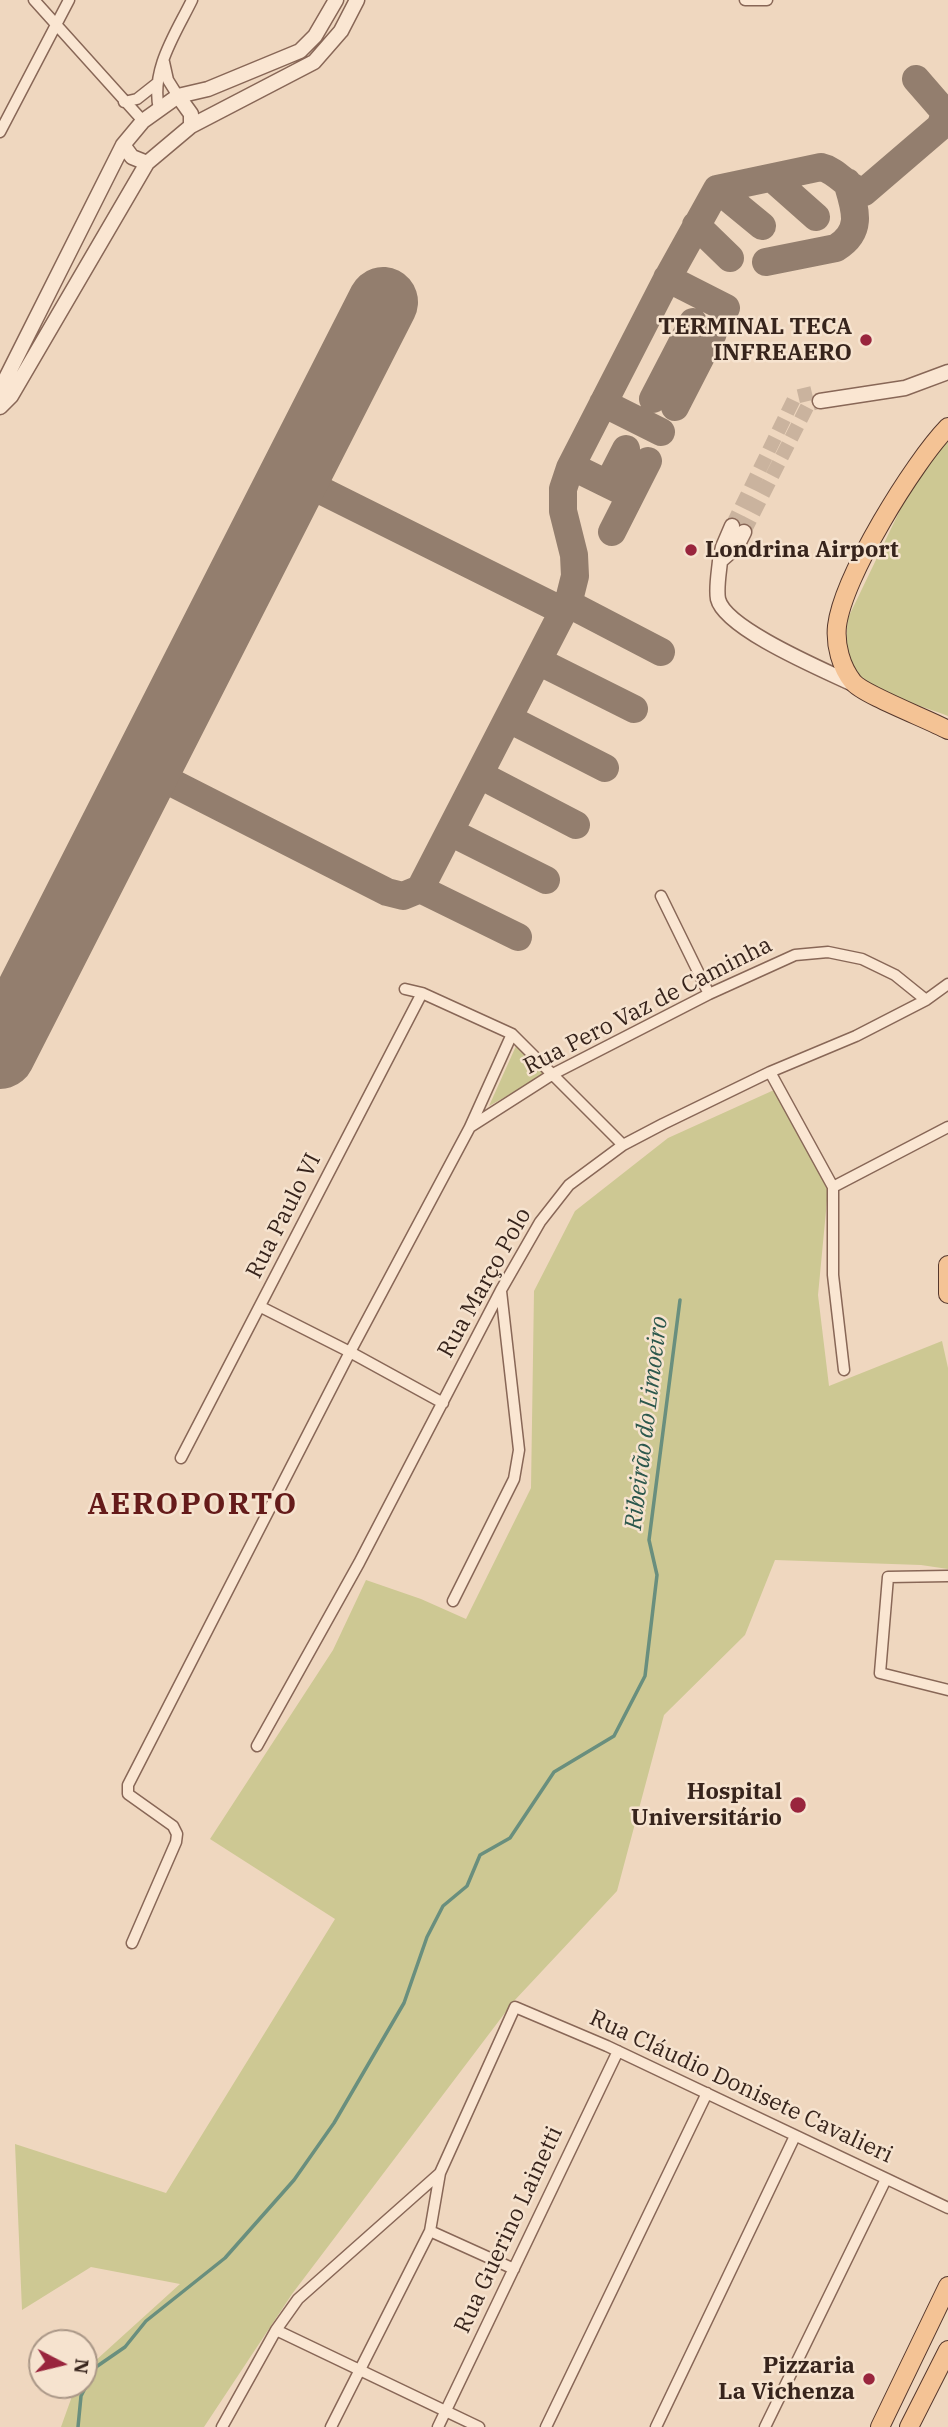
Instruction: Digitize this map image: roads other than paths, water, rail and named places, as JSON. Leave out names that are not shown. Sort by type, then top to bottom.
[{"type":"main road","points":[[946,728],[855,685],[848,675],[838,648],[837,628],[842,601],[876,534],[910,474],[948,426]]},
{"type":"main road","points":[[948,1265],[948,1294]]},
{"type":"main road","points":[[880,2427],[948,2286]]},
{"type":"main road","points":[[909,2427],[948,2350]]},
{"type":"street","points":[[34,0],[143,121]]},
{"type":"street","points":[[0,132],[69,0]]},
{"type":"street","points":[[159,108],[156,84],[163,59],[192,0]]},
{"type":"street","points":[[0,407],[3,389],[122,145],[143,121],[178,96],[208,89],[300,51],[315,36],[336,0]]},
{"type":"street","points":[[3,389],[147,163],[191,126],[314,62],[341,32],[358,0]]},
{"type":"street","points":[[744,0],[767,0]]},
{"type":"street","points":[[163,59],[168,80],[191,114],[191,126]]},
{"type":"street","points":[[124,102],[136,99],[156,84]]},
{"type":"street","points":[[122,145],[132,157],[147,163]]},
{"type":"street","points":[[816,397],[878,393],[948,372]]},
{"type":"street","points":[[738,529],[737,546],[720,561],[718,600],[733,620],[763,639],[855,685]]},
{"type":"street","points":[[661,896],[709,994]]},
{"type":"street","name":"Rua Pero Vaz de Caminha","points":[[470,1127],[553,1074],[709,994],[795,955],[828,952],[862,959],[895,975],[926,1000]]},
{"type":"street","name":"Rua Março Polo","points":[[257,1746],[359,1563],[501,1290],[540,1222],[569,1185],[623,1145],[770,1072],[856,1036],[926,1000],[948,984]]},
{"type":"street","points":[[405,989],[422,993],[512,1034],[623,1145]]},
{"type":"street","name":"Rua Paulo VI","points":[[181,1458],[422,993]]},
{"type":"street","name":"Rua Pero Vaz de Caminha","points":[[132,1942],[176,1842],[177,1834],[173,1826],[128,1794],[128,1785],[350,1352],[470,1127],[512,1034]]},
{"type":"street","points":[[770,1072],[833,1187],[833,1275],[844,1370]]},
{"type":"street","points":[[833,1187],[948,1127]]},
{"type":"street","points":[[453,1601],[514,1479],[519,1450],[501,1290]]},
{"type":"street","points":[[261,1307],[443,1403]]},
{"type":"street","points":[[948,1576],[888,1577],[880,1672],[948,1690]]},
{"type":"street","name":"Rua Cláudio Donisete Cavalieri","points":[[440,2173],[515,2007],[618,2051],[948,2208]]},
{"type":"street","name":"Rua Guerino Lainetti","points":[[439,2427],[618,2051]]},
{"type":"street","points":[[546,2427],[707,2093]]},
{"type":"street","points":[[656,2427],[795,2136]]},
{"type":"street","points":[[331,2427],[430,2231],[440,2173]]},
{"type":"street","points":[[222,2427],[276,2330],[298,2299],[440,2173]]},
{"type":"street","points":[[765,2427],[886,2179]]},
{"type":"street","points":[[430,2231],[514,2269]]},
{"type":"street","points":[[276,2330],[479,2427]]},
{"type":"waterway","name":"Ribeirão do Limoeiro","points":[[78,2427],[81,2396],[96,2367],[125,2347],[146,2321],[225,2258],[294,2180],[334,2123],[404,2003],[427,1937],[443,1906],[467,1886],[480,1855],[510,1838],[554,1772],[614,1736],[645,1676],[657,1575],[649,1540],[680,1300]]},
{"type":"tunnel","points":[[732,526],[795,397],[812,393]]},
{"type":"tunnel","points":[[744,532],[808,405],[820,401]]},
{"type":"place","name":"TERMINAL TECA INFREAERO","points":[[866,340]]},
{"type":"place","name":"Londrina Airport","points":[[691,550]]},
{"type":"place","name":"Hospital Universitário","points":[[798,1805]]},
{"type":"place","name":"Pizzaria La Vichenza","points":[[869,2379]]},
{"type":"district","name":"AEROPORTO","points":[[193,1505]]}]
